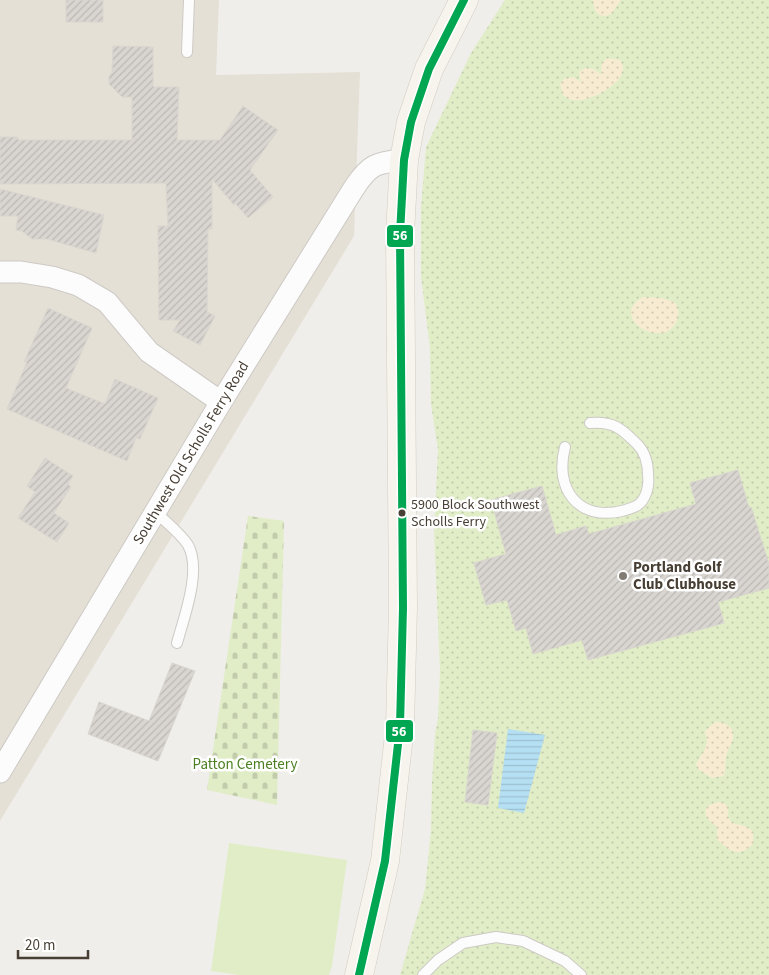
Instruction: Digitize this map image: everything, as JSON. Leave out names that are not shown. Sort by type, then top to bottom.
[{"type":"main road","points":[[359,975],[385,861],[400,726],[403,608],[400,234],[404,160],[411,122],[429,69],[464,0]]},
{"type":"street","name":"Southwest Old Scholls Ferry Road","points":[[0,772],[221,402],[363,175],[372,167],[384,161],[404,160]]},
{"type":"street","points":[[0,272],[22,272],[52,277],[78,285],[107,302],[148,352],[221,402]]},
{"type":"lane","points":[[187,52],[188,0]]},
{"type":"lane","points":[[565,448],[562,461],[562,476],[565,487],[572,499],[580,505],[600,512],[612,513],[631,509],[642,502],[649,486],[648,465],[639,446],[614,425],[590,423]]},
{"type":"lane","points":[[155,512],[177,532],[188,546],[192,558],[193,582],[177,643]]},
{"type":"lane","points":[[423,975],[438,960],[463,942],[496,937],[523,941],[565,961],[581,975]]},
{"type":"shaded area","points":[[0,0],[219,0],[216,75],[360,72],[354,236],[0,821]]},
{"type":"green space","points":[[505,0],[769,0],[769,975],[400,975],[425,889],[431,830],[432,782],[440,671],[434,530],[438,450],[431,404],[430,348],[421,277],[421,207],[426,147],[471,53]]},
{"type":"green space","name":"Patton Cemetery","points":[[248,516],[284,521],[277,805],[207,790]]},
{"type":"green space","points":[[229,843],[347,860],[332,966],[329,975],[240,975],[211,971]]},
{"type":"sand","points":[[593,0],[621,0],[611,14],[604,16],[596,11]]},
{"type":"sand","points":[[607,58],[620,60],[623,67],[621,75],[609,88],[600,94],[581,100],[571,100],[563,95],[560,84],[564,79],[573,77],[581,82],[579,72],[585,68],[593,69],[601,74],[602,63]]},
{"type":"sand","points":[[643,297],[661,298],[676,304],[678,308],[677,320],[671,329],[662,333],[652,332],[642,328],[635,322],[631,314],[633,305]]},
{"type":"sand","points":[[715,722],[723,723],[730,727],[733,736],[726,756],[724,776],[712,778],[698,769],[696,764],[707,742],[705,731]]},
{"type":"sand","points":[[719,802],[724,803],[728,807],[728,816],[733,823],[747,827],[753,832],[753,844],[744,851],[735,852],[730,850],[717,839],[717,827],[708,819],[705,812],[710,805]]},
{"type":"water","points":[[508,729],[545,735],[524,813],[498,808]]},
{"type":"building","points":[[66,0],[103,0],[103,22],[66,22]]},
{"type":"building","points":[[113,46],[153,47],[153,87],[179,87],[177,140],[220,140],[243,106],[278,130],[250,170],[273,197],[248,218],[212,179],[212,229],[208,229],[207,312],[215,316],[200,345],[173,331],[180,320],[159,320],[158,226],[168,226],[166,183],[0,184],[0,137],[18,137],[18,140],[132,140],[132,97],[122,97],[109,84],[109,76],[112,73]]},
{"type":"building","points":[[0,189],[104,215],[96,253],[47,239],[32,239],[22,231],[16,230],[18,216],[0,216]]},
{"type":"building","points":[[48,308],[92,328],[66,388],[105,404],[115,379],[158,398],[140,439],[136,438],[127,461],[7,409],[27,362],[24,362]]},
{"type":"building","points":[[45,458],[73,476],[68,484],[71,487],[54,513],[69,523],[57,542],[18,518],[35,492],[27,486]]},
{"type":"building","name":"Portland Golf Club Clubhouse","points":[[738,470],[769,564],[769,588],[718,602],[724,623],[588,660],[582,640],[533,654],[526,628],[516,631],[507,600],[486,605],[474,563],[506,554],[491,500],[542,486],[556,535],[586,526],[589,534],[696,504],[690,483]]},
{"type":"building","points":[[172,663],[195,671],[158,761],[88,734],[99,702],[149,721]]},
{"type":"building","points":[[473,730],[497,733],[488,805],[465,802]]},
{"type":"transit line","name":"56","points":[[359,975],[385,861],[400,726],[403,608],[400,234],[404,160],[411,122],[429,69],[464,0]]},
{"type":"place","name":"5900 Block Southwest Scholls Ferry","points":[[402,513]]},
{"type":"place","name":"Portland Golf Club Clubhouse","points":[[623,576]]}]
